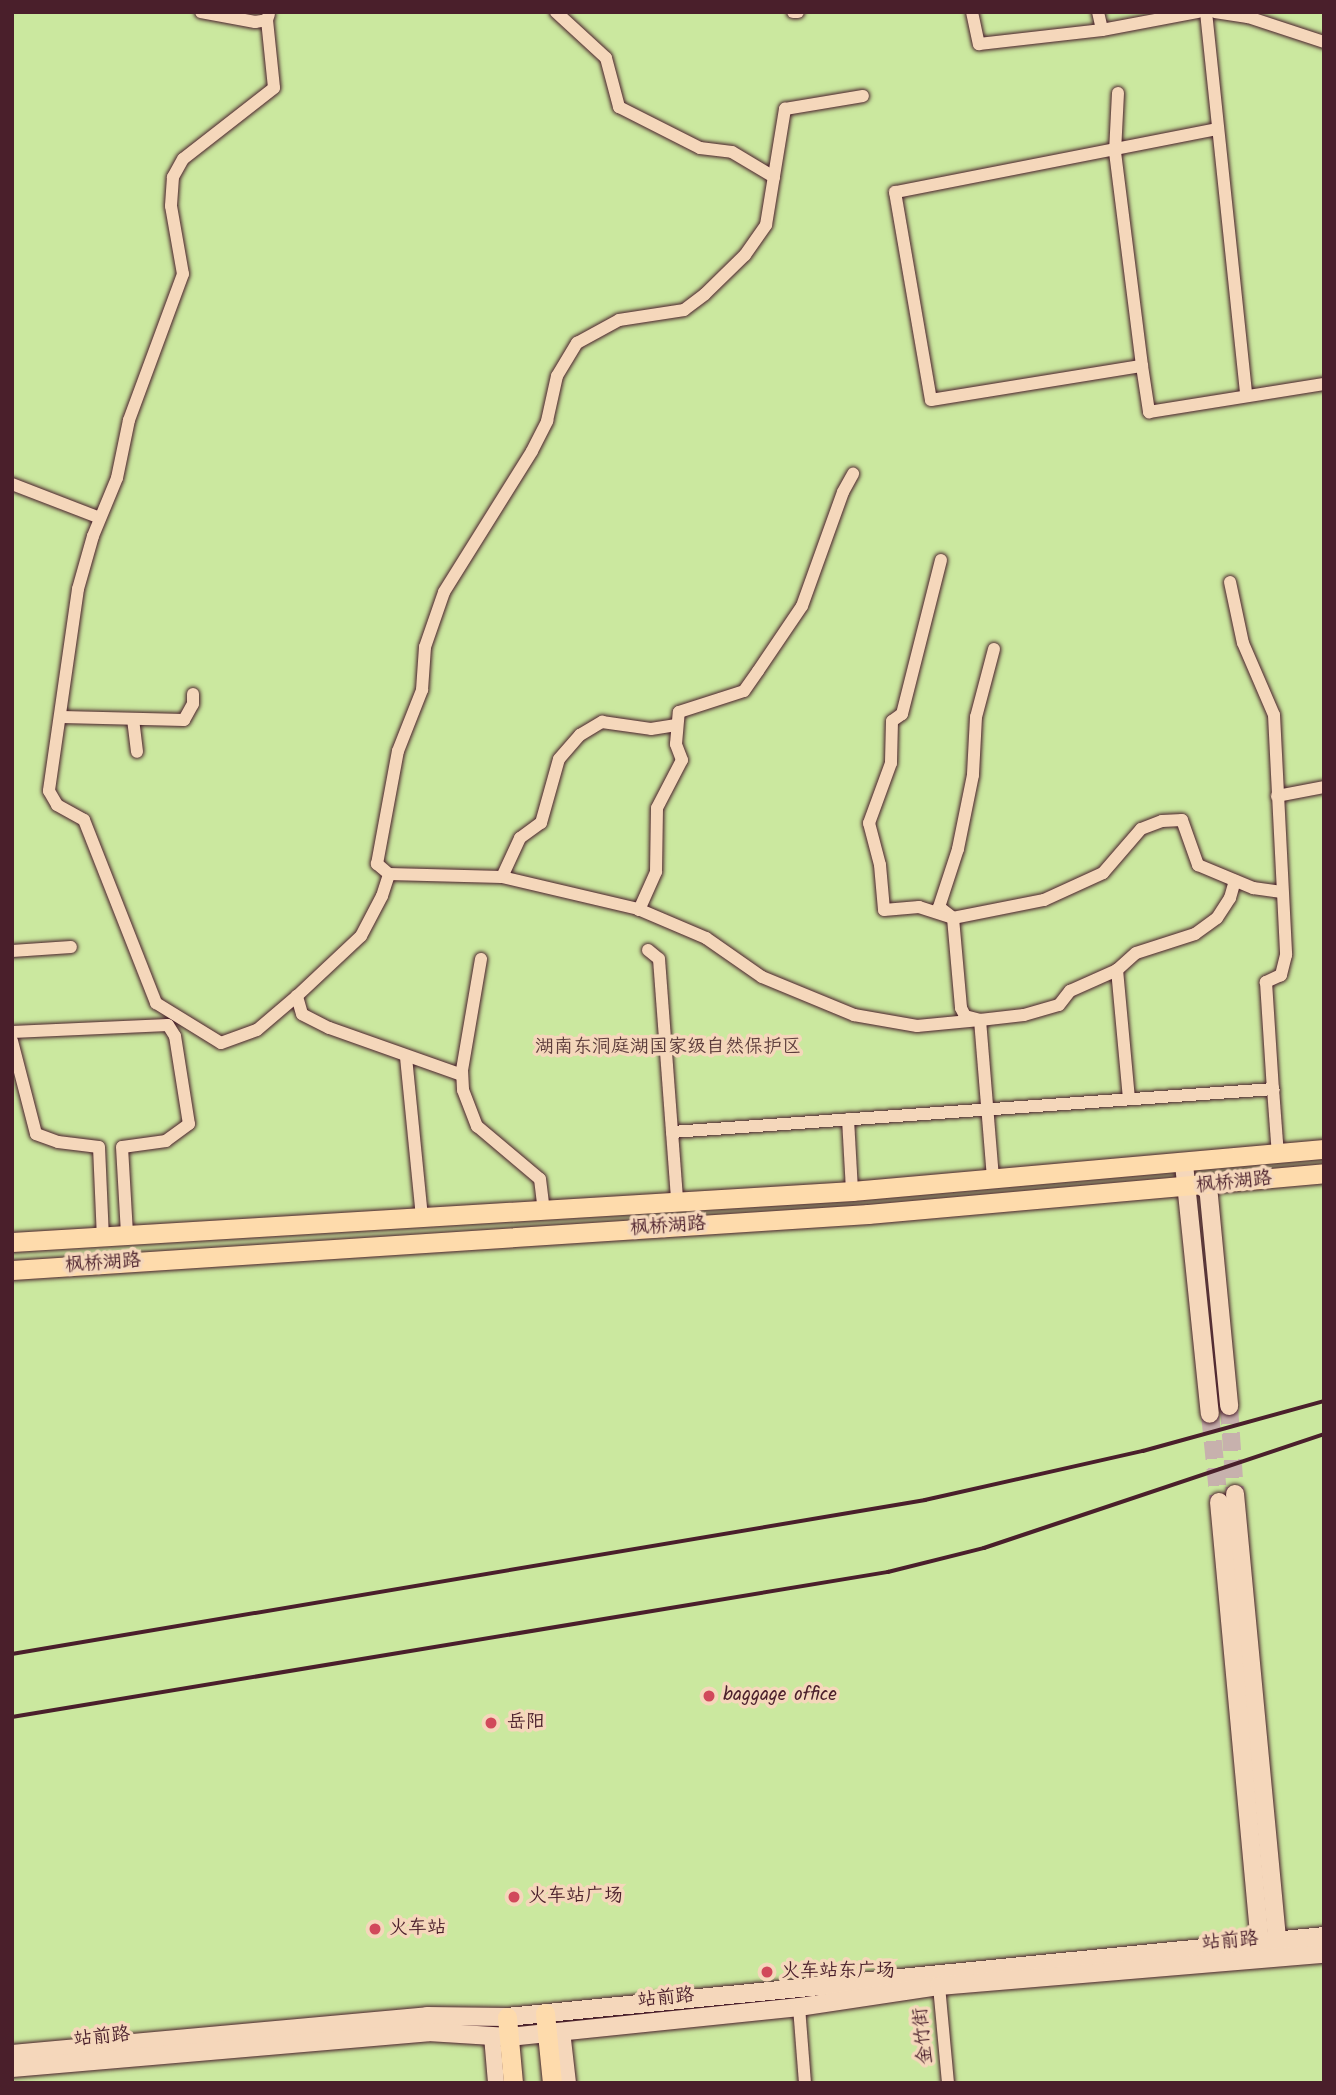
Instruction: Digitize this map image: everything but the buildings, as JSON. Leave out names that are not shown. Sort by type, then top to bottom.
[{"type":"main road","name":"枫桥湖路","points":[[12,1242],[852,1191],[1184,1164],[1324,1149]]},
{"type":"main road","points":[[1184,1164],[1210,1414]]},
{"type":"main road","name":"枫桥湖路","points":[[12,1270],[868,1214],[1186,1188],[1324,1173]]},
{"type":"main road","points":[[1208,1186],[1229,1406]]},
{"type":"main road","points":[[1227,1498],[1269,1950]]},
{"type":"main road","name":"站前路","points":[[12,2054],[427,2016],[507,2017],[552,2026],[799,2007],[939,1986],[1269,1950],[1324,1936]]},
{"type":"main road","name":"站前路","points":[[12,2068],[428,2032],[500,2036],[552,2026],[1269,1950],[1324,1954]]},
{"type":"main road","points":[[507,2017],[500,2036],[513,2083]]},
{"type":"main road","points":[[552,2026],[552,2083]]},
{"type":"street","points":[[201,12],[230,20],[268,16],[274,88],[183,159],[173,177],[171,206],[183,274],[130,421],[117,478],[100,518],[78,589],[62,717],[49,791],[57,804],[84,820],[156,1003],[221,1043],[257,1030],[361,936],[389,874]]},
{"type":"street","points":[[556,12],[606,58],[619,107],[700,148],[732,152],[774,177]]},
{"type":"street","points":[[972,12],[979,44],[1102,30],[1198,12]]},
{"type":"street","points":[[1098,12],[1102,30]]},
{"type":"street","points":[[1206,12],[1246,395]]},
{"type":"street","points":[[1215,12],[1248,17],[1324,42]]},
{"type":"street","points":[[1118,93],[1115,152],[1149,412],[1324,384]]},
{"type":"street","points":[[863,96],[785,109],[766,225],[745,255],[705,293],[684,310],[619,320],[577,343],[557,376],[547,421],[531,451],[444,592],[425,646],[422,690],[393,776],[377,864],[389,874],[502,877],[639,909],[706,938],[762,977],[854,1015],[917,1026],[980,1020],[1059,1005],[1070,991],[1117,970],[1136,953],[1195,934],[1217,918],[1230,898],[1235,881]]},
{"type":"street","points":[[1142,366],[931,400],[895,192],[1115,152],[1217,129]]},
{"type":"street","points":[[639,909],[656,872],[657,808],[682,760],[675,725],[679,712],[744,691],[802,606],[842,492],[853,474]]},
{"type":"street","points":[[12,484],[100,518]]},
{"type":"street","points":[[941,560],[902,714],[892,721],[891,763],[869,823],[880,865],[884,910],[919,907],[953,918],[1044,900],[1103,873],[1141,829],[1162,821],[1182,820],[1198,864],[1235,881],[1282,892]]},
{"type":"street","points":[[1230,582],[1243,643],[1274,715],[1286,955],[1281,975],[1266,982],[1278,1155]]},
{"type":"street","points":[[980,1020],[965,1016],[961,1008],[953,918],[939,907],[958,849],[973,775],[976,717],[994,649]]},
{"type":"street","points":[[62,717],[184,720],[194,704],[193,694]]},
{"type":"street","points":[[133,719],[137,752]]},
{"type":"street","points":[[502,877],[520,838],[541,823],[559,759],[580,735],[602,722],[651,729],[675,725]]},
{"type":"street","points":[[1277,796],[1324,787]]},
{"type":"street","points":[[12,951],[71,947]]},
{"type":"street","points":[[648,950],[659,958],[677,1201]]},
{"type":"street","points":[[481,959],[462,1075],[477,1126],[540,1179],[544,1210]]},
{"type":"street","points":[[1117,970],[1129,1099]]},
{"type":"street","points":[[297,996],[302,1014],[406,1057],[462,1075]]},
{"type":"street","points":[[980,1020],[993,1179]]},
{"type":"street","points":[[12,1032],[168,1025],[175,1036],[189,1124],[166,1141],[122,1147],[95,1147],[58,1142],[36,1134],[12,1041]]},
{"type":"street","points":[[406,1057],[422,1217]]},
{"type":"street","points":[[672,1132],[1273,1089]]},
{"type":"street","points":[[848,1119],[852,1191]]},
{"type":"street","points":[[95,1147],[99,1147],[103,1237]]},
{"type":"street","points":[[122,1147],[127,1235]]},
{"type":"street","name":"金竹街","points":[[939,1986],[948,2083]]},
{"type":"street","points":[[799,2007],[805,2083]]},
{"type":"street","points":[[552,2026],[568,2083]]},
{"type":"street","points":[[496,2083],[500,2036]]},
{"type":"green space","name":"湖南东洞庭湖国家级自然保护区","points":[[12,12],[1324,12],[1324,2083],[12,2083]]},
{"type":"tunnel","points":[[1229,1406],[1235,1494]]},
{"type":"tunnel","points":[[1210,1414],[1219,1502]]},
{"type":"railway","points":[[12,1654],[925,1500],[1143,1451],[1324,1401]]},
{"type":"railway","points":[[12,1717],[888,1572],[984,1548],[1324,1434]]},
{"type":"place","name":"baggage office","points":[[709,1696]]},
{"type":"place","name":"岳阳","points":[[491,1723]]},
{"type":"place","name":"火车站广场","points":[[514,1897]]},
{"type":"place","name":"火车站","points":[[375,1929]]},
{"type":"place","name":"火车站东广场","points":[[767,1972]]}]
